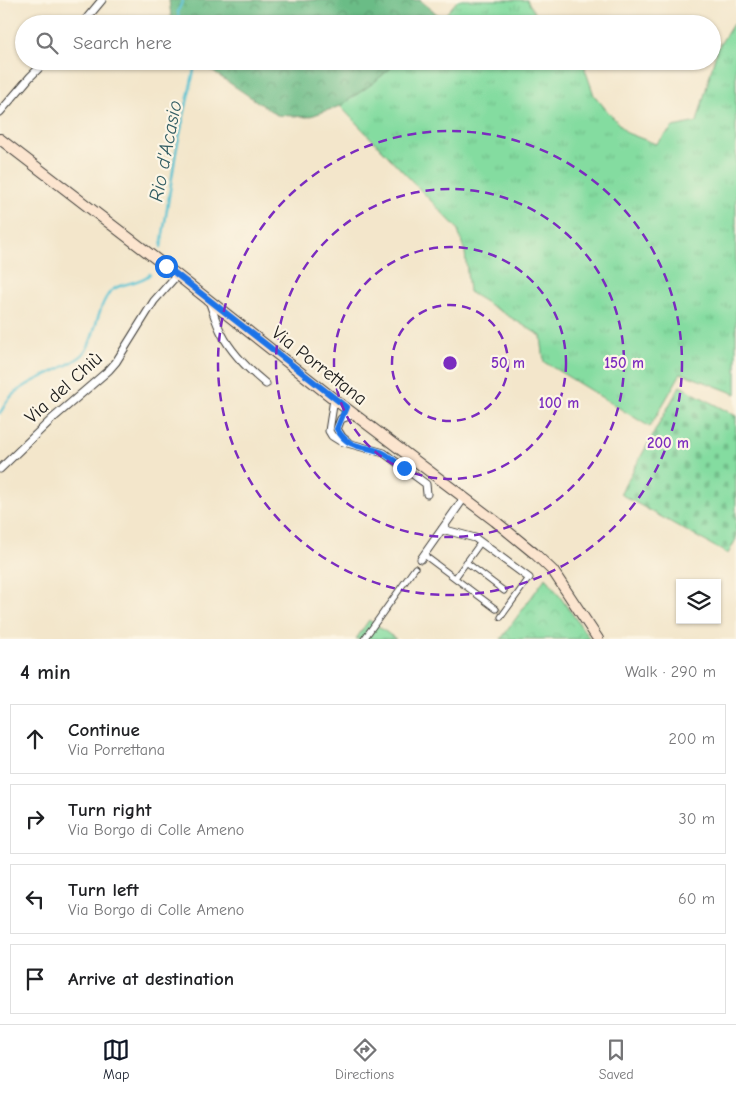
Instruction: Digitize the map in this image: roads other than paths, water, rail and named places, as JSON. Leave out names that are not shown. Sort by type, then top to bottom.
[{"type":"main road","name":"Via Porrettana","points":[[0,139],[534,553],[553,571],[598,639]]},
{"type":"street","points":[[90,15],[102,0]]},
{"type":"street","points":[[0,112],[37,70]]},
{"type":"street","name":"Via del Chiù","points":[[0,469],[52,418],[109,370],[154,301],[177,275]]},
{"type":"street","points":[[209,300],[221,333],[227,343],[240,360],[266,384]]},
{"type":"street","points":[[334,399],[329,431],[332,436],[340,441],[384,453],[426,484],[428,494]]},
{"type":"street","points":[[346,407],[337,429],[342,437],[354,445]]},
{"type":"street","points":[[341,419],[354,414]]},
{"type":"street","points":[[442,529],[475,538],[529,578],[500,613],[455,578],[422,557],[464,498]]},
{"type":"street","points":[[455,578],[481,542]]},
{"type":"street","points":[[466,562],[504,591]]},
{"type":"street","points":[[366,638],[415,568]]},
{"type":"waterway","name":"Rio d'Acasio","points":[[178,15],[183,0]]},
{"type":"waterway","name":"Rio d'Acasio","points":[[161,247],[176,152],[194,70]]},
{"type":"waterway","name":"Rio d'Acasio","points":[[0,413],[8,400],[23,387],[72,362],[85,352],[101,308],[110,292],[118,287],[145,278],[150,274]]},
{"type":"tunnel","points":[[496,609],[501,612]]}]
